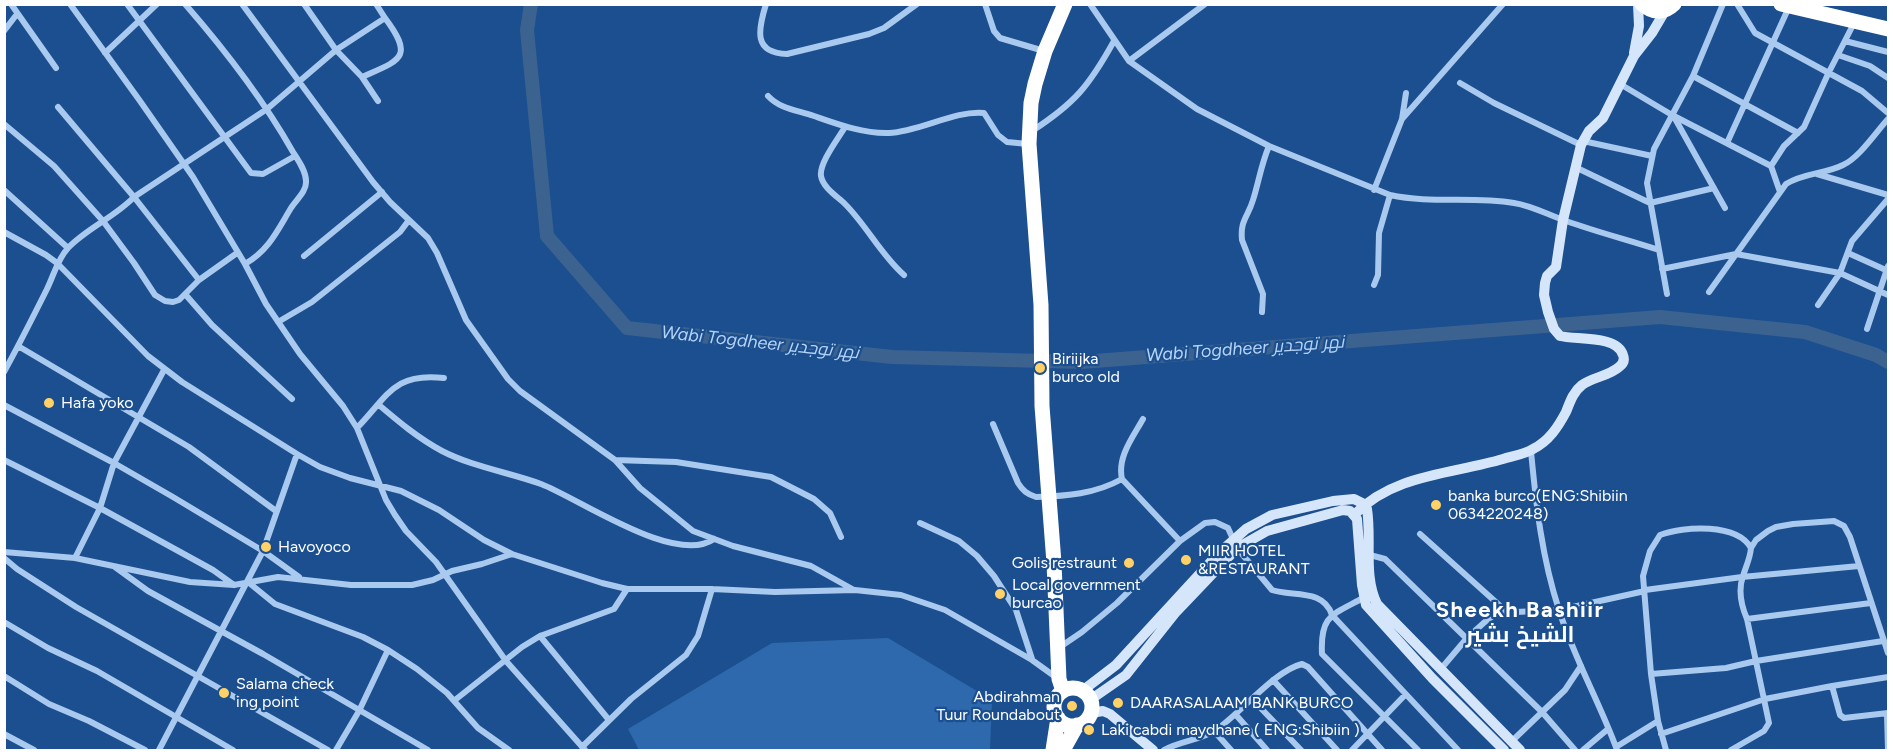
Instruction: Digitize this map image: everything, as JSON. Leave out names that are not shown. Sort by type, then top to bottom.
[{"type":"highway","points":[[1061,685],[1076,688],[1088,701],[1083,723],[1077,725],[1063,723],[1058,718],[1054,706],[1061,685],[1041,406],[1041,305],[1029,138],[1031,103],[1045,51],[1065,4]]},
{"type":"highway","points":[[1640,4],[1651,10],[1672,7]]},
{"type":"highway","points":[[1785,5],[1888,29]]},
{"type":"highway","points":[[1053,750],[1058,718]]},
{"type":"highway","points":[[1063,750],[1077,725]]},
{"type":"street","points":[[10,4],[56,68]]},
{"type":"street","points":[[70,4],[193,177],[278,322],[300,354],[343,406],[357,428],[395,515],[406,531],[436,562],[506,661],[584,749],[609,720],[679,661],[694,645],[705,617],[712,589]]},
{"type":"street","points":[[127,4],[247,169],[256,175],[269,171],[295,156]]},
{"type":"street","points":[[105,53],[157,4]]},
{"type":"street","points":[[185,4],[216,40],[267,109],[304,172],[306,187],[268,246],[245,264]]},
{"type":"street","points":[[242,4],[382,192],[428,238],[437,253],[466,320],[508,380],[615,460],[640,488],[699,534],[733,546],[811,566],[855,590]]},
{"type":"street","points":[[304,4],[336,51],[362,77],[378,101]]},
{"type":"street","points":[[362,77],[394,63],[401,52],[398,35],[376,4]]},
{"type":"street","points":[[766,4],[760,40],[764,49],[774,54],[787,54],[869,34],[884,28],[917,4]]},
{"type":"street","points":[[985,4],[993,31],[1000,38],[1045,51]]},
{"type":"street","points":[[1090,4],[1129,61],[1197,109],[1269,146],[1390,195],[1409,199],[1491,200],[1517,203],[1659,250]]},
{"type":"street","points":[[1129,61],[1205,4]]},
{"type":"street","points":[[1402,119],[1503,4]]},
{"type":"street","points":[[1634,56],[1640,26],[1640,4]]},
{"type":"street","points":[[1667,294],[1647,183],[1654,149],[1693,76],[1724,4]]},
{"type":"street","points":[[1737,4],[1755,33],[1862,91],[1888,113]]},
{"type":"street","points":[[1727,144],[1773,43],[1785,5]]},
{"type":"street","points":[[1355,514],[1364,504],[1389,489],[1415,479],[1531,451],[1545,441],[1558,427],[1578,388],[1587,381],[1615,370],[1622,364],[1624,358],[1622,352],[1615,345],[1603,340],[1569,339],[1560,336],[1554,329],[1544,295],[1545,283],[1547,276],[1556,267],[1563,220],[1582,143],[1589,131],[1603,118],[1634,56],[1672,7]]},
{"type":"street","points":[[4,31],[17,14]]},
{"type":"street","points":[[4,372],[48,286],[57,263],[68,248],[134,197],[267,109],[336,51],[385,18]]},
{"type":"street","points":[[1771,166],[1784,146],[1804,127],[1855,21]]},
{"type":"street","points":[[768,96],[779,106],[844,127],[891,133],[977,112],[984,113],[998,135],[1007,142],[1029,138],[1081,93],[1091,81],[1114,41]]},
{"type":"street","points":[[1845,41],[1888,52]]},
{"type":"street","points":[[1838,55],[1870,66],[1888,78]]},
{"type":"street","points":[[1693,76],[1798,133]]},
{"type":"street","points":[[1460,82],[1494,103],[1582,143],[1653,156]]},
{"type":"street","points":[[1620,84],[1672,115],[1771,166],[1779,192]]},
{"type":"street","points":[[1374,190],[1402,119],[1406,93]]},
{"type":"street","points":[[58,107],[134,197],[199,280]]},
{"type":"street","points":[[1672,115],[1725,208]]},
{"type":"street","points":[[1709,292],[1786,184],[1796,179],[1830,171],[1849,162],[1888,119]]},
{"type":"street","points":[[4,124],[54,166],[103,222],[155,295],[165,301],[173,302],[185,294],[199,280],[237,252]]},
{"type":"street","points":[[844,127],[823,163],[821,176],[823,182],[847,206],[871,234],[885,255],[904,275]]},
{"type":"street","points":[[1262,312],[1263,294],[1242,240],[1241,225],[1253,200],[1269,146]]},
{"type":"street","points":[[1575,167],[1650,202],[1714,188]]},
{"type":"street","points":[[1816,174],[1888,197],[1852,241],[1840,273],[1818,305]]},
{"type":"street","points":[[4,190],[68,248]]},
{"type":"street","points":[[304,256],[382,192]]},
{"type":"street","points":[[1374,285],[1378,275],[1379,233],[1390,195]]},
{"type":"street","points":[[278,322],[312,302],[400,232],[410,220]]},
{"type":"street","points":[[4,231],[57,263],[102,311],[164,370],[297,454],[336,473],[401,490],[484,540],[512,554],[627,589],[775,592],[855,590],[901,595],[945,610],[1032,660],[1061,685]]},
{"type":"street","points":[[1848,253],[1888,269],[1867,329]]},
{"type":"street","points":[[1662,269],[1736,254],[1840,273],[1888,294]]},
{"type":"street","points":[[185,294],[212,325],[292,399]]},
{"type":"street","points":[[18,346],[189,447],[276,511]]},
{"type":"street","points":[[75,558],[100,508],[114,464],[164,370]]},
{"type":"street","points":[[357,428],[397,385],[408,379],[426,376],[444,378]]},
{"type":"street","points":[[4,405],[114,464],[263,552],[282,567],[305,580]]},
{"type":"street","points":[[379,405],[416,435],[444,452],[470,463],[545,486],[637,532],[696,546],[707,544],[714,539]]},
{"type":"street","points":[[1143,419],[1125,452],[1121,466],[1122,479],[1180,541]]},
{"type":"street","points":[[993,424],[1023,491],[1036,497],[1086,493],[1107,488],[1122,479]]},
{"type":"street","points":[[1531,451],[1541,539],[1559,610],[1617,749],[1658,721]]},
{"type":"street","points":[[159,750],[263,552],[297,454]]},
{"type":"street","points":[[4,460],[100,508],[213,570],[234,585]]},
{"type":"street","points":[[615,460],[676,462],[771,477],[814,499],[830,513],[841,537]]},
{"type":"street","points":[[1088,701],[1116,665],[1258,522],[1298,509],[1354,499],[1364,504],[1368,519],[1364,554],[1363,598],[1366,605],[1432,678],[1505,748],[1520,750]]},
{"type":"street","points":[[1235,543],[1267,531],[1343,510],[1355,514],[1372,593],[1377,604],[1440,669],[1505,748]]},
{"type":"street","points":[[1731,750],[1767,727],[1770,717],[1747,619],[1742,607],[1740,590],[1751,548],[1761,535],[1776,527],[1834,521],[1847,529],[1888,653]]},
{"type":"street","points":[[1057,649],[1117,603],[1180,541],[1205,524],[1215,522],[1228,528],[1235,543],[1272,590],[1310,595],[1326,604],[1332,615],[1458,750]]},
{"type":"street","points":[[920,524],[959,541],[978,556],[1016,610],[1032,660]]},
{"type":"street","points":[[1666,750],[1658,721],[1651,674],[1643,576],[1646,562],[1660,535],[1700,530],[1727,531],[1742,537],[1751,548]]},
{"type":"street","points":[[1420,534],[1508,614]]},
{"type":"street","points":[[4,552],[75,558],[190,582],[234,585],[278,577],[351,585],[412,585],[512,554]]},
{"type":"street","points":[[1364,554],[1385,559],[1542,712],[1575,750]]},
{"type":"street","points":[[4,558],[76,607],[328,750]]},
{"type":"street","points":[[113,565],[148,591],[263,654],[428,750]]},
{"type":"street","points":[[1432,678],[1486,620],[1508,614],[1559,610],[1645,590],[1742,577],[1859,566]]},
{"type":"street","points":[[248,582],[275,604],[356,634],[388,650],[417,669],[455,700],[478,728],[509,750]]},
{"type":"street","points":[[455,700],[540,636],[614,609],[627,589]]},
{"type":"street","points":[[1363,598],[1327,620],[1322,632],[1322,654],[1418,750]]},
{"type":"street","points":[[1747,619],[1871,603]]},
{"type":"street","points":[[1088,701],[1126,675],[1173,609]]},
{"type":"street","points":[[4,622],[48,648],[97,671],[233,750]]},
{"type":"street","points":[[540,636],[609,720]]},
{"type":"street","points":[[1651,674],[1726,668],[1755,660],[1883,641]]},
{"type":"street","points":[[336,750],[359,711],[388,650]]},
{"type":"street","points":[[1164,750],[1214,732],[1273,680],[1298,665],[1305,664],[1382,750]]},
{"type":"street","points":[[1116,665],[1126,675]]},
{"type":"street","points":[[1505,748],[1565,690],[1581,666]]},
{"type":"street","points":[[4,676],[49,704],[89,721],[145,750]]},
{"type":"street","points":[[1661,734],[1765,699],[1888,677]]},
{"type":"street","points":[[1273,680],[1337,750]]},
{"type":"street","points":[[1832,686],[1840,715],[1844,718],[1888,714],[1888,750]]},
{"type":"street","points":[[1352,750],[1405,695]]},
{"type":"street","points":[[1253,700],[1301,750]]},
{"type":"street","points":[[1088,701],[1110,714],[1153,750]]},
{"type":"street","points":[[1236,715],[1267,750]]},
{"type":"street","points":[[1583,750],[1608,729]]},
{"type":"street","points":[[1214,732],[1230,750]]},
{"type":"street","points":[[4,734],[34,750]]},
{"type":"shaded area","points":[[888,638],[992,700],[990,750],[639,750],[628,729],[772,643]]},
{"type":"waterway","name":"Wabi Togdheer نهر توجدير","points":[[531,4],[527,30],[547,236],[627,328],[892,357],[1082,362],[1660,317],[1805,332],[1876,355],[1888,362]]},
{"type":"place","name":"Biriijka burco old","points":[[1040,368]]},
{"type":"place","name":"Hafa yoko","points":[[49,403]]},
{"type":"place","name":"banka burco(ENG:Shibiin 0634220248)","points":[[1436,505]]},
{"type":"place","name":"Havoyoco","points":[[266,547]]},
{"type":"place","name":"MIIR HOTEL &RESTAURANT","points":[[1186,560]]},
{"type":"place","name":"Golis restraunt","points":[[1129,563]]},
{"type":"place","name":"Local government burcao","points":[[1000,594]]},
{"type":"place","name":"Salama check ing point","points":[[224,693]]},
{"type":"place","name":"DAARASALAAM BANK BURCO","points":[[1118,703]]},
{"type":"place","name":"Abdirahman Tuur Roundabout","points":[[1072,706]]},
{"type":"place","name":"Laki cabdi maydhane ( ENG:Shibiin )","points":[[1089,730]]},
{"type":"district","name":"Sheekh Bashiir الشيخ بشير","points":[[1520,624]]}]
